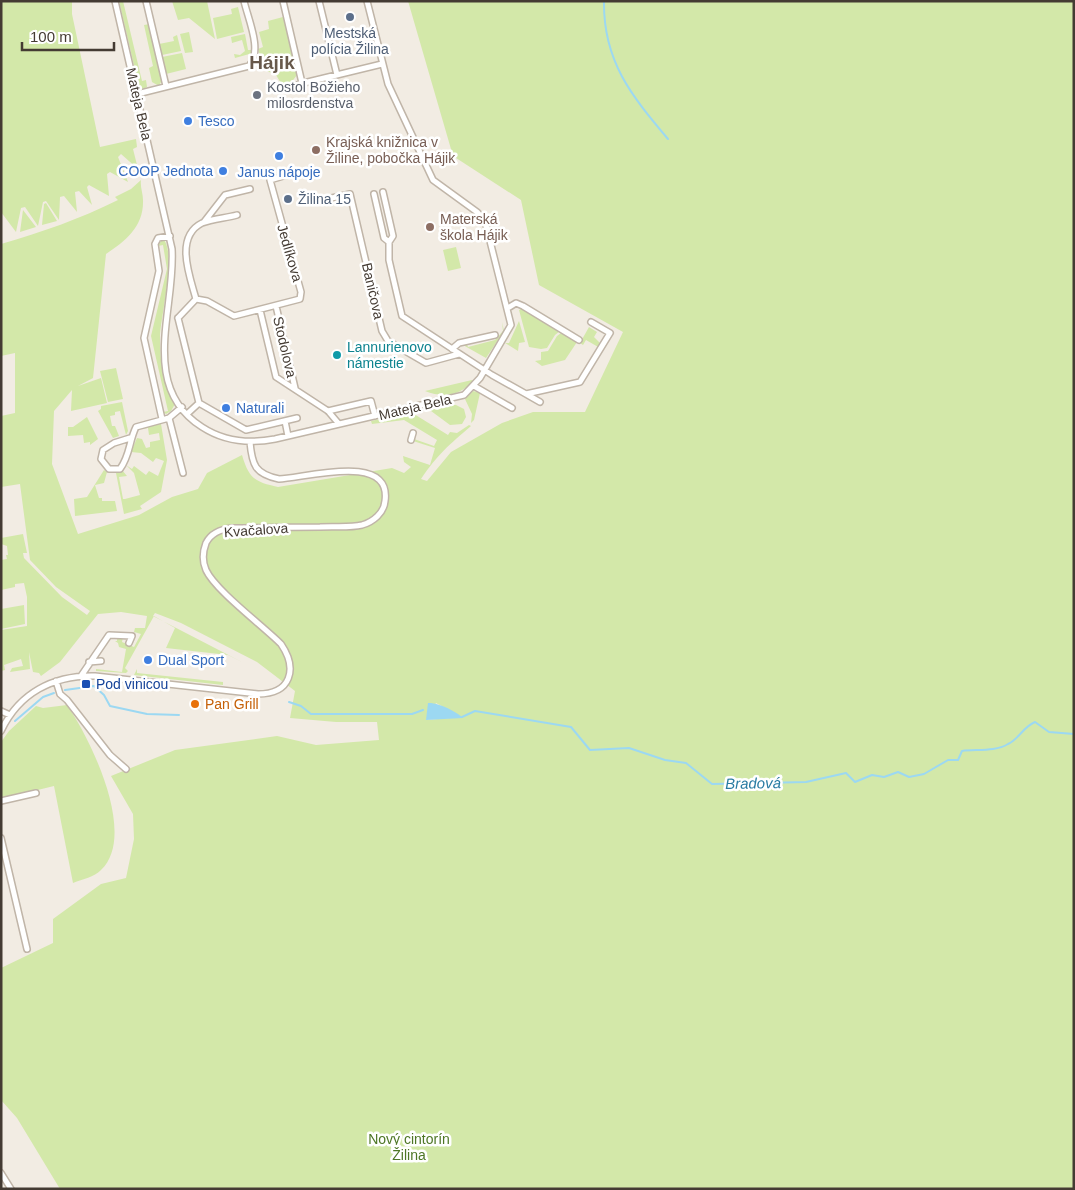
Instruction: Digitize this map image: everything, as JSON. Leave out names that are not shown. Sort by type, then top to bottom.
[{"type":"street","name":"Mateja Bela","points":[[115,1],[170,236],[172,270],[163,340],[167,375],[182,408],[199,425],[217,435],[236,441],[250,442],[288,436],[457,397],[474,386],[511,325],[485,221],[477,212],[433,180],[394,101],[382,64],[367,1]]},
{"type":"street","points":[[146,1],[166,86]]},
{"type":"street","points":[[137,94],[243,68],[254,61],[255,49],[244,1]]},
{"type":"street","points":[[283,1],[302,83]]},
{"type":"street","points":[[320,1],[337,75]]},
{"type":"street","points":[[284,88],[382,64]]},
{"type":"street","name":"Jedlíkova","points":[[196,300],[207,301],[232,316],[300,299],[301,292],[270,180],[290,174]]},
{"type":"street","points":[[166,317],[178,318],[196,300],[186,249],[193,232],[204,223],[225,195],[250,189]]},
{"type":"street","name":"Baničova","points":[[383,192],[393,236],[389,242],[389,260],[402,316],[484,370],[540,402]]},
{"type":"street","name":"Baničova","points":[[318,202],[350,194],[382,331],[388,341],[426,363],[447,359],[459,354]]},
{"type":"street","name":"Baničova","points":[[374,194],[384,238],[389,242]]},
{"type":"street","points":[[204,223],[237,215]]},
{"type":"street","points":[[162,420],[144,338],[159,271],[155,244],[158,238],[170,236]]},
{"type":"street","points":[[508,308],[516,303],[523,306],[579,340]]},
{"type":"street","name":"Stodolova","points":[[276,306],[294,388]]},
{"type":"street","name":"Stodolova","points":[[260,310],[276,377],[328,411],[339,424]]},
{"type":"street","points":[[178,318],[199,403],[242,429],[249,430],[297,418]]},
{"type":"street","points":[[526,394],[580,382],[610,333],[591,322]]},
{"type":"street","points":[[452,349],[459,343],[496,335]]},
{"type":"street","points":[[474,386],[512,408]]},
{"type":"street","points":[[328,411],[371,402],[375,416]]},
{"type":"street","points":[[187,414],[199,403]]},
{"type":"street","points":[[130,438],[114,442],[103,450],[101,459],[109,469],[120,469],[125,462],[130,438],[136,427],[169,418],[182,408]]},
{"type":"street","points":[[169,418],[183,473]]},
{"type":"street","points":[[285,421],[288,436]]},
{"type":"street","points":[[411,440],[413,433]]},
{"type":"street","name":"Kvačalova","points":[[1,731],[10,715],[31,693],[56,681],[81,676],[118,678],[258,694],[274,691],[286,682],[291,668],[284,649],[218,586],[206,570],[203,555],[208,540],[216,533],[232,528],[361,525],[380,513],[384,506],[385,496],[379,480],[365,471],[352,470],[285,479],[267,477],[254,465],[250,442]]},
{"type":"street","points":[[81,676],[109,636],[132,636],[129,643]]},
{"type":"street","points":[[89,662],[101,661]]},
{"type":"street","points":[[56,681],[61,696],[67,700],[110,755],[126,769]]},
{"type":"street","points":[[1,711],[10,715]]},
{"type":"street","points":[[1,801],[36,793]]},
{"type":"street","points":[[1,838],[27,949]]},
{"type":"street","points":[[1,1173],[11,1189]]},
{"type":"green space","points":[[1,1],[72,1],[72,14],[100,147],[136,139],[137,147],[133,149],[138,169],[121,154],[118,157],[128,182],[110,172],[107,174],[109,196],[89,185],[87,187],[92,205],[79,191],[75,192],[77,212],[64,196],[60,197],[59,220],[46,201],[43,202],[38,226],[25,207],[21,208],[16,232],[1,212]]},
{"type":"green space","points":[[119,1],[123,1],[142,81],[146,80],[147,87],[143,89],[139,87]]},
{"type":"green space","points":[[172,1],[207,1],[215,39],[189,18],[178,20]]},
{"type":"green space","name":"Nový cintorín Žilina","points":[[408,1],[1074,1],[1074,1189],[60,1189],[17,1118],[1,1100],[1,968],[53,943],[53,919],[101,884],[126,878],[134,839],[133,814],[111,776],[175,750],[277,736],[316,745],[379,740],[377,722],[336,722],[290,718],[295,691],[257,662],[181,623],[155,613],[125,668],[128,671],[126,673],[96,671],[96,669],[122,672],[126,649],[119,647],[115,641],[117,641],[117,637],[123,637],[122,642],[134,647],[141,634],[134,632],[135,628],[145,628],[147,616],[121,612],[98,614],[60,662],[41,676],[39,673],[33,672],[29,652],[30,669],[10,672],[12,668],[23,666],[21,659],[4,665],[5,670],[1,671],[1,630],[27,626],[27,597],[24,583],[15,584],[15,587],[1,590],[1,560],[7,559],[6,555],[8,555],[7,546],[1,544],[1,538],[23,534],[27,553],[23,553],[24,558],[62,597],[87,615],[90,611],[56,587],[30,560],[20,484],[1,487],[1,416],[15,413],[15,353],[1,356],[1,244],[61,225],[104,207],[118,200],[115,197],[131,189],[141,180],[143,209],[137,225],[127,238],[106,254],[93,378],[78,386],[101,378],[107,403],[71,411],[72,390],[54,411],[52,464],[78,534],[139,515],[172,497],[198,489],[207,473],[242,455],[247,469],[254,478],[263,483],[278,487],[392,468],[404,473],[411,467],[404,462],[403,456],[430,465],[435,448],[413,441],[414,439],[434,446],[437,440],[404,420],[372,424],[371,421],[414,411],[414,414],[448,435],[450,432],[457,433],[469,425],[471,426],[438,456],[421,479],[427,481],[451,452],[502,423],[533,412],[585,412],[623,332],[539,285],[521,200],[453,156]],"holes":[[[436,703],[462,717],[426,720]]]},
{"type":"green space","points":[[238,7],[244,32],[217,39],[213,18],[232,14],[231,9]]},
{"type":"green space","points":[[283,17],[297,75],[290,84],[282,85],[276,75],[256,66],[260,56],[258,49],[263,47],[259,32],[269,29],[268,21]]},
{"type":"green space","points":[[150,24],[162,80],[159,86],[152,82],[149,68],[153,66],[144,25]]},
{"type":"green space","points":[[189,32],[193,52],[185,53],[180,34]]},
{"type":"green space","points":[[245,34],[248,50],[253,50],[253,53],[235,58],[234,54],[240,55],[245,51],[242,40],[232,43],[231,37]]},
{"type":"green space","points":[[177,35],[181,51],[162,55],[159,44],[174,41],[173,37]]},
{"type":"green space","points":[[182,53],[186,69],[166,74],[162,57]]},
{"type":"green space","points":[[46,203],[57,221],[42,225],[44,204]]},
{"type":"green space","points":[[23,210],[36,227],[20,232]]},
{"type":"green space","points":[[164,240],[169,259],[160,336],[161,354],[167,388],[175,404],[171,411],[166,414],[163,412],[168,411],[151,336],[167,269],[163,245],[158,246]]},
{"type":"green space","points":[[456,247],[461,268],[448,271],[443,250]]},
{"type":"green space","points":[[523,308],[560,331],[555,335],[547,348],[529,347],[519,310]]},
{"type":"green space","points":[[519,321],[525,342],[519,343],[518,351],[505,343],[509,343]]},
{"type":"green space","points":[[502,322],[504,331],[486,358],[463,345],[467,344],[468,347],[495,340],[503,331]]},
{"type":"green space","points":[[589,327],[597,332],[594,337],[602,345],[600,348],[586,340],[583,345],[580,343]]},
{"type":"green space","points":[[561,333],[577,342],[565,360],[542,366],[535,361],[541,360],[541,352],[548,351]]},
{"type":"green space","points":[[116,368],[123,399],[108,402],[100,371]]},
{"type":"green space","points":[[472,380],[468,386],[457,393],[445,395],[425,391]]},
{"type":"green space","points":[[473,391],[480,393],[474,420],[471,423],[472,414],[465,399]]},
{"type":"green space","points":[[122,402],[128,431],[126,435],[120,411],[115,412],[115,415],[110,416],[112,426],[115,426],[119,436],[113,438],[98,411],[101,409],[101,406]]},
{"type":"green space","points":[[446,404],[456,405],[464,409],[466,417],[462,424],[450,425],[427,408]]},
{"type":"green space","points":[[87,417],[98,439],[90,445],[90,442],[84,443],[83,435],[68,436],[68,427],[73,427]]},
{"type":"green space","points":[[161,424],[167,460],[161,492],[140,506],[142,509],[124,514],[116,473],[122,470],[127,476],[119,477],[123,499],[140,495],[134,473],[126,465],[132,469],[134,466],[146,475],[149,471],[158,476],[164,461],[156,458],[153,462],[141,453],[131,452],[137,438],[142,439],[146,448],[150,447],[150,442],[160,440],[159,433],[149,435],[148,428],[142,429],[142,427]]},
{"type":"green space","points":[[104,470],[107,472],[104,483],[95,485],[99,498],[102,498],[102,501],[115,501],[117,511],[75,516],[74,499],[87,497]]},
{"type":"green space","points":[[24,605],[25,624],[1,629],[1,609]]},
{"type":"green space","points":[[163,621],[242,662],[228,655],[166,648],[175,628]]},
{"type":"green space","points":[[137,669],[137,673],[223,682],[223,685],[134,675]]},
{"type":"green space","points":[[67,705],[77,720],[98,762],[113,811],[115,834],[111,854],[101,870],[92,876],[73,883],[54,786],[1,799],[1,742],[9,731],[36,706],[43,708]]},
{"type":"water","points":[[428,703],[446,708],[463,718],[426,720]]},
{"type":"waterway","points":[[604,1],[608,42],[614,59],[631,92],[668,139]]},
{"type":"waterway","name":"Bradová","points":[[65,690],[94,686],[104,695],[110,706],[147,714],[179,715]]},
{"type":"waterway","name":"Bradová","points":[[15,721],[43,697],[54,693]]},
{"type":"waterway","points":[[289,702],[301,706],[311,714],[412,714],[423,710]]},
{"type":"waterway","name":"Bradová","points":[[462,717],[475,711],[571,727],[590,750],[629,748],[665,760],[686,763],[712,784],[806,782],[846,773],[855,782],[872,775],[884,777],[898,772],[909,777],[924,774],[948,760],[958,760],[962,751],[1003,747],[1012,742],[1035,722],[1049,732],[1074,734]]},
{"type":"place","name":"Mestská polícia Žilina","points":[[350,17]]},
{"type":"place","name":"Kostol Božieho milosrdenstva","points":[[257,95]]},
{"type":"place","name":"Tesco","points":[[188,121]]},
{"type":"place","name":"Krajská knižnica v Žiline, pobočka Hájik","points":[[316,150]]},
{"type":"place","name":"Janus nápoje","points":[[279,156]]},
{"type":"place","name":"COOP Jednota","points":[[223,171]]},
{"type":"place","name":"Žilina 15","points":[[288,199]]},
{"type":"place","name":"Materská škola Hájik","points":[[430,227]]},
{"type":"place","name":"Lannurienovo námestie","points":[[337,355]]},
{"type":"place","name":"Naturali","points":[[226,408]]},
{"type":"place","name":"Dual Sport","points":[[148,660]]},
{"type":"place","name":"Pod vinicou","points":[[86,684]]},
{"type":"place","name":"Pan Grill","points":[[195,704]]},
{"type":"district","name":"Hájik","points":[[272,62]]}]
